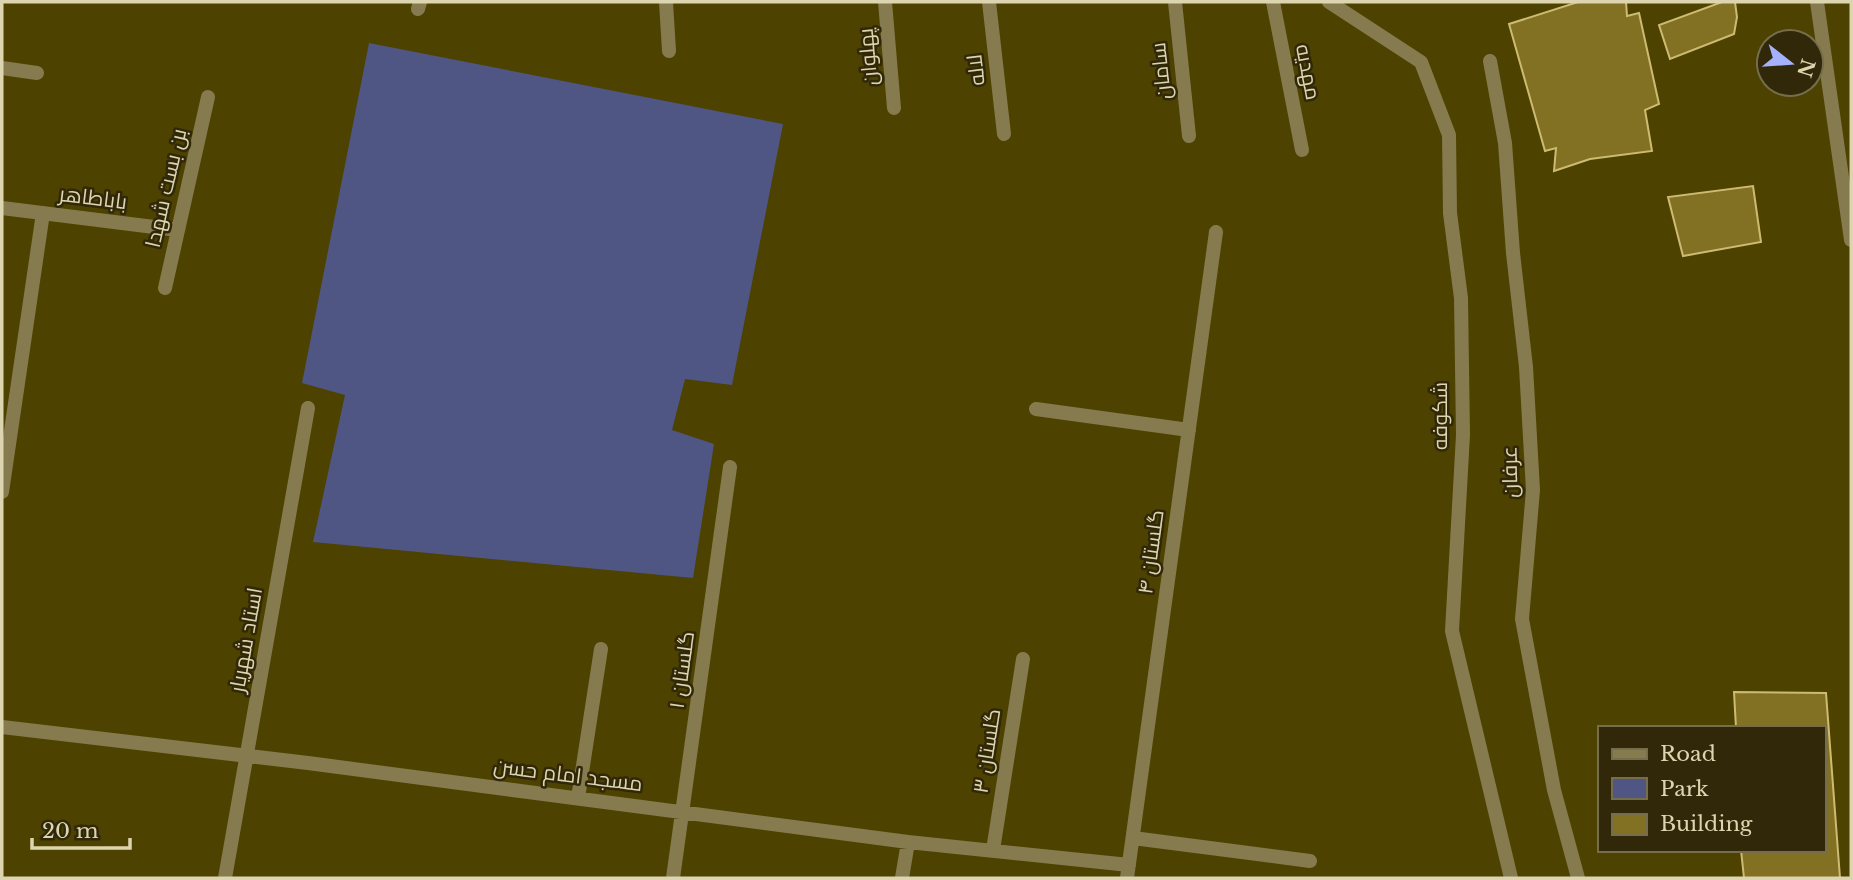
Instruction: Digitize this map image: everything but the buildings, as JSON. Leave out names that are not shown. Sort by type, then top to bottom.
[{"type":"street","points":[[666,2],[669,51]]},
{"type":"street","name":"پهلوان","points":[[885,2],[894,108]]},
{"type":"street","name":"لاله","points":[[989,2],[1004,134]]},
{"type":"street","name":"سامان","points":[[1175,2],[1189,136]]},
{"type":"street","name":"مهدیه","points":[[1273,2],[1302,150]]},
{"type":"street","name":"شکوفه","points":[[1329,2],[1421,62],[1449,135],[1450,213],[1461,298],[1463,435],[1452,631],[1511,878]]},
{"type":"street","points":[[1817,2],[1851,240]]},
{"type":"street","name":"عرفان","points":[[1490,61],[1505,143],[1513,253],[1526,367],[1533,489],[1522,619],[1554,790],[1578,878]]},
{"type":"street","points":[[2,68],[37,73]]},
{"type":"street","name":"بن بست شهدا","points":[[165,288],[208,97]]},
{"type":"street","name":"باباطاهر","points":[[2,208],[178,230]]},
{"type":"street","points":[[2,492],[43,213]]},
{"type":"street","name":"گلستان ۴","points":[[1128,872],[1216,232]]},
{"type":"street","name":"استاد شهریار","points":[[225,878],[308,408]]},
{"type":"street","points":[[1036,409],[1189,430]]},
{"type":"street","name":"گلستان ۱","points":[[673,878],[730,467]]},
{"type":"street","points":[[578,798],[601,649]]},
{"type":"street","name":"گلستان ۳","points":[[993,850],[1023,659]]},
{"type":"street","name":"مسجد امام حسن","points":[[2,727],[684,811],[908,842],[993,850],[1128,872]]},
{"type":"street","points":[[1133,838],[1310,861]]},
{"type":"street","points":[[902,878],[908,842]]},
{"type":"green space","points":[[369,43],[783,124],[732,385],[685,379],[672,430],[714,444],[693,578],[313,542],[345,395],[302,383]]}]
